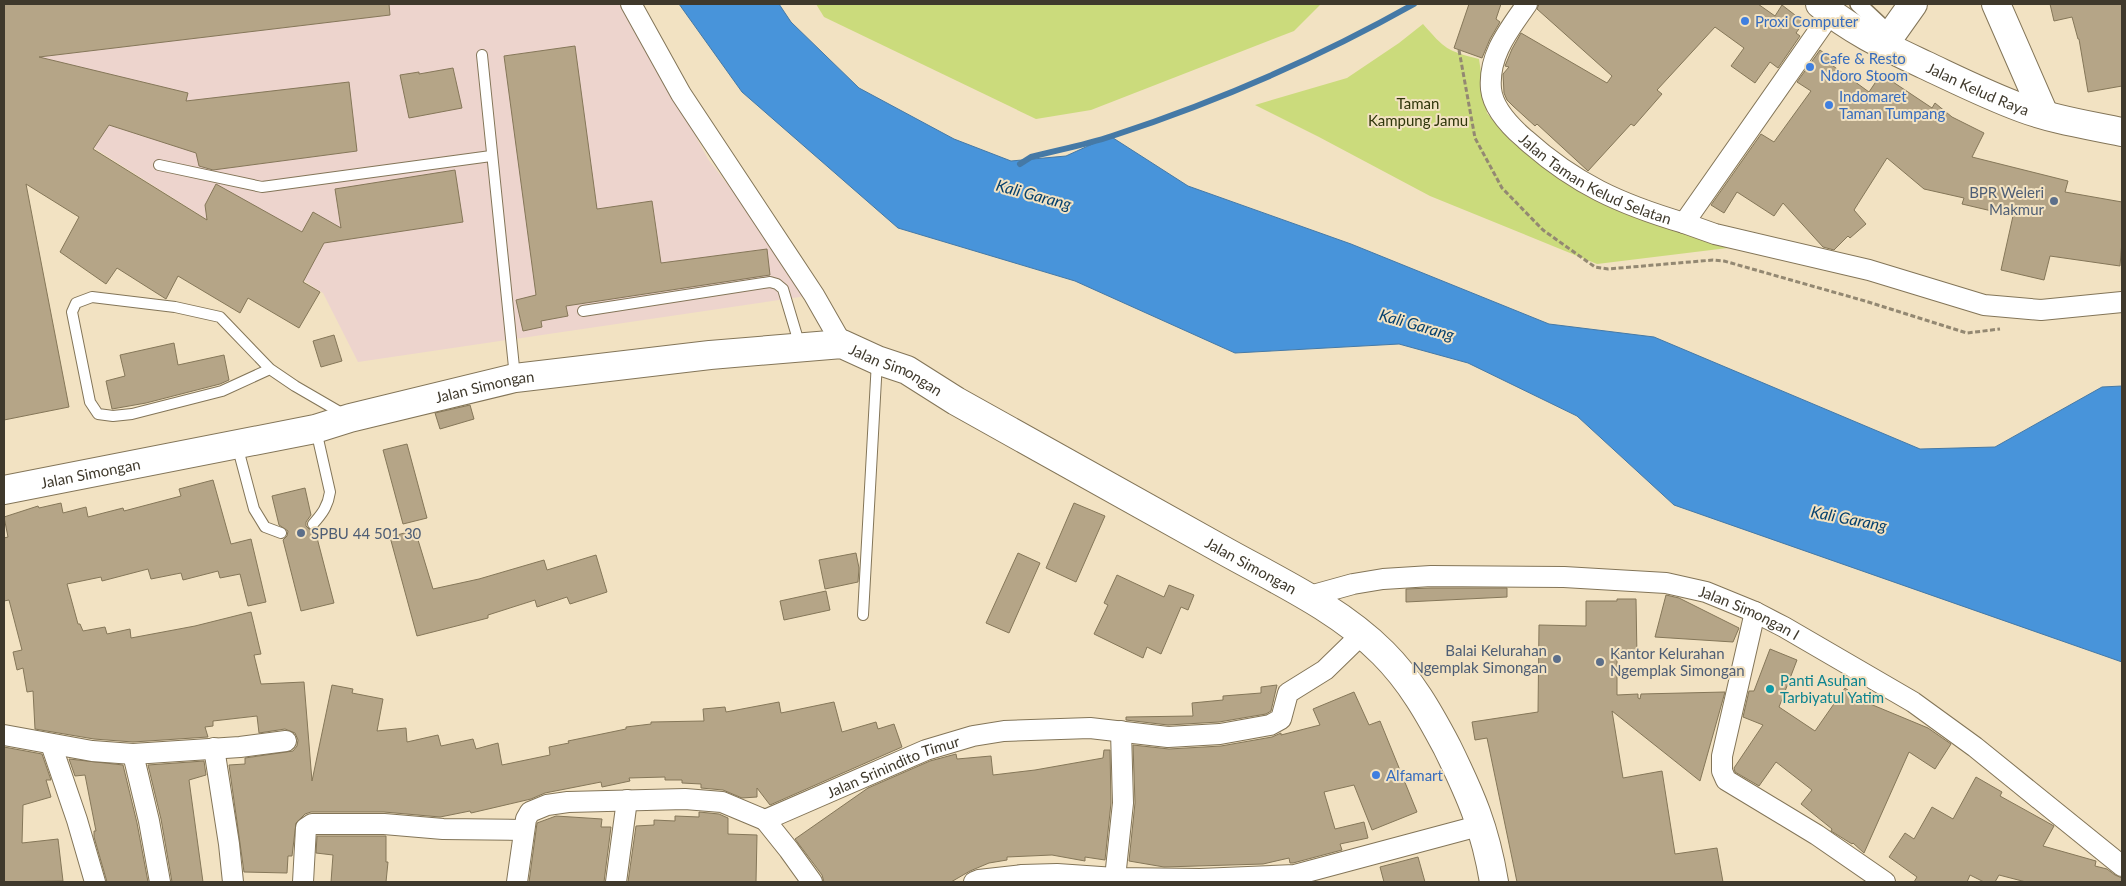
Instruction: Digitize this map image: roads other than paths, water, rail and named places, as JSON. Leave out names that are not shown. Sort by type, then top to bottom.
[{"type":"main road","points":[[1888,41],[1913,4]]},
{"type":"main road","points":[[1996,4],[2034,111]]},
{"type":"main road","name":"Jalan Kelud Raya","points":[[1826,8],[1888,41],[2034,111],[2122,132]]},
{"type":"main road","name":"Jalan Simongan","points":[[4,490],[315,429],[350,418],[515,378],[710,355],[842,344],[877,360],[907,370],[956,401],[1306,597],[1362,634],[1384,654],[1414,688],[1433,720],[1462,777],[1482,825],[1494,882]]},
{"type":"street","points":[[631,4],[680,94],[814,294],[842,344]]},
{"type":"street","name":"Jalan Taman Kelud Selatan","points":[[1527,4],[1506,32],[1496,54],[1491,80],[1491,92],[1499,109],[1513,128],[1537,150],[1584,184],[1638,209],[1684,223],[1826,8]]},
{"type":"street","points":[[1858,4],[1888,41]]},
{"type":"street","points":[[1684,223],[1715,234],[1869,270],[1984,305],[2041,310],[2122,302]]},
{"type":"street","name":"Jalan Simongan I","points":[[1306,597],[1353,584],[1382,579],[1432,576],[1564,577],[1666,583],[1706,592],[1755,612],[1784,627],[1913,702],[1975,747],[2122,866]]},
{"type":"street","points":[[1755,612],[1722,756],[1722,771],[1726,780],[1817,834],[1885,882]]},
{"type":"street","name":"Jalan Srinindito Timur","points":[[765,820],[926,750],[973,736],[1004,731],[1081,728],[1121,730],[1168,737],[1220,734],[1278,722],[1283,715],[1288,693],[1324,670],[1362,634]]},
{"type":"street","points":[[1115,878],[1123,802],[1121,730]]},
{"type":"street","points":[[4,735],[92,751],[133,754],[286,741]]},
{"type":"street","points":[[51,744],[77,820],[95,882]]},
{"type":"street","points":[[214,748],[233,882],[240,882]]},
{"type":"street","points":[[133,754],[150,821],[160,882]]},
{"type":"street","points":[[517,882],[526,818],[530,812],[547,805],[568,802],[685,799],[722,802],[765,820],[812,882]]},
{"type":"street","points":[[616,882],[627,800]]},
{"type":"street","points":[[303,882],[306,828],[319,822],[384,824],[443,829],[524,830]]},
{"type":"street","points":[[978,881],[1022,875],[1057,874],[1115,878],[1296,878],[1482,825]]},
{"type":"lane","points":[[482,55],[515,378]]},
{"type":"lane","points":[[159,166],[262,187],[492,156]]},
{"type":"lane","points":[[584,311],[770,282],[777,284],[783,289],[800,347]]},
{"type":"lane","points":[[270,369],[222,391],[132,414],[113,416],[98,414],[90,402],[72,312],[76,303],[92,297],[175,307],[220,318],[270,369],[294,386],[350,418]]},
{"type":"lane","points":[[863,615],[877,360]]},
{"type":"lane","points":[[313,524],[324,511],[329,501],[330,492],[315,429]]},
{"type":"lane","points":[[237,444],[254,509],[265,527],[281,533]]},
{"type":"water","name":"Kali Garang","points":[[679,4],[779,4],[791,22],[859,88],[954,139],[1011,161],[1066,156],[1110,136],[1188,186],[1351,244],[1549,324],[1654,337],[1920,449],[1995,447],[2102,387],[2122,386],[2122,662],[1674,505],[1577,416],[1468,363],[1399,344],[1235,353],[1075,281],[898,228],[742,92]]},
{"type":"waterway","points":[[1020,164],[1031,157],[1112,136],[1228,94],[1304,61],[1414,4]]},
{"type":"place","name":"Proxi Computer","points":[[1745,21]]},
{"type":"place","name":"Cafe & Resto Ndoro Stoom","points":[[1810,67]]},
{"type":"place","name":"Indomaret Taman Tumpang","points":[[1829,105]]},
{"type":"place","name":"BPR Weleri Makmur","points":[[2054,201]]},
{"type":"place","name":"SPBU 44 501 30","points":[[301,533]]},
{"type":"place","name":"Balai Kelurahan Ngemplak Simongan","points":[[1557,659]]},
{"type":"place","name":"Kantor Kelurahan Ngemplak Simongan","points":[[1600,662]]},
{"type":"place","name":"Panti Asuhan Tarbiyatul Yatim","points":[[1770,689]]},
{"type":"place","name":"Alfamart","points":[[1376,775]]},
{"type":"park label","name":"Taman Kampung Jamu","points":[[1418,112]]}]
